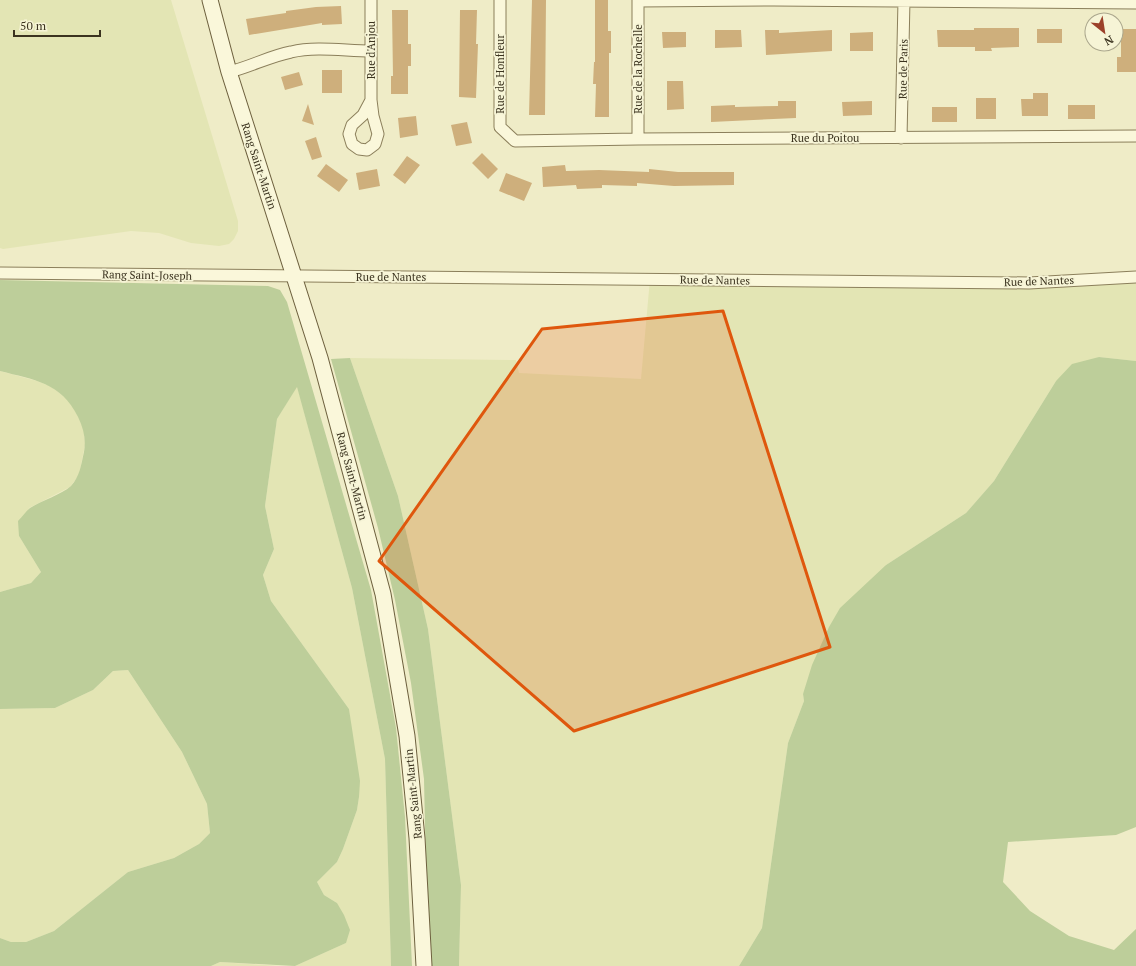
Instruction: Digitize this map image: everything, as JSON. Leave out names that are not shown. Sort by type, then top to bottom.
[{"type":"street","name":"Rang Saint-Martin","points":[[210,0],[229,72],[320,358],[383,594],[407,736],[418,838],[424,966]]},
{"type":"street","name":"Rue d'Anjou","points":[[371,0],[371,100]]},
{"type":"street","name":"Rue de Honfleur","points":[[500,0],[500,127],[515,141]]},
{"type":"street","points":[[638,1],[774,0],[1136,3]]},
{"type":"street","name":"Rue de la Rochelle","points":[[638,1],[638,139]]},
{"type":"street","name":"Rue de Paris","points":[[901,138],[904,1]]},
{"type":"street","points":[[229,72],[291,52],[311,50],[371,51]]},
{"type":"street","name":"Rue du Poitou","points":[[515,141],[1136,136]]},
{"type":"street","name":"Rang Saint-Joseph","points":[[0,273],[295,276]]},
{"type":"street","name":"Rue de Nantes","points":[[295,276],[1029,283],[1136,277]]},
{"type":"highlighted area","points":[[723,311],[830,647],[574,731],[379,561],[542,329]]},
{"type":"green space","points":[[0,0],[171,0],[238,221],[238,231],[234,239],[229,244],[219,246],[191,243],[159,233],[131,231],[3,249],[0,248]]},
{"type":"green space","points":[[1136,277],[1136,361],[1099,357],[1056,381],[994,481],[966,513],[886,565],[803,694],[804,701],[788,743],[762,928],[739,966],[459,966],[461,885],[428,629],[398,496],[350,358],[516,360],[519,373],[641,379],[650,279]]},
{"type":"green space","points":[[0,280],[268,286],[280,290],[287,302],[371,590],[396,728],[405,817],[412,966],[391,966],[385,759],[352,588],[297,387],[277,419],[265,506],[274,549],[263,575],[271,601],[349,709],[360,781],[357,810],[337,862],[317,882],[324,895],[337,903],[344,915],[350,930],[346,943],[295,966],[220,962],[211,966],[0,966],[0,938],[11,942],[26,942],[54,931],[128,872],[174,858],[199,844],[210,833],[207,804],[182,752],[128,670],[113,671],[93,690],[55,708],[0,709],[0,592],[31,583],[41,572],[19,536],[18,521],[30,508],[71,486],[80,470],[85,443],[83,430],[78,417],[71,405],[55,389],[35,380],[0,371]]},
{"type":"green space","points":[[1099,357],[1136,361],[1136,827],[1116,835],[1008,842],[1003,882],[1030,911],[1069,936],[1114,950],[1136,929],[1136,966],[739,966],[762,928],[788,743],[804,701],[803,694],[812,665],[829,627],[840,608],[886,565],[966,513],[994,481],[1056,381],[1072,364]]},
{"type":"green space","points":[[350,358],[398,496],[428,629],[461,885],[459,966],[428,966],[424,779],[411,683],[395,600],[378,528],[331,359]]},
{"type":"green space","points":[[0,371],[37,381],[50,386],[61,394],[71,403],[84,429],[85,445],[79,475],[70,487],[29,508],[19,536],[41,572],[31,583],[0,592]]},
{"type":"green space","points":[[297,386],[352,588],[385,759],[391,966],[295,966],[346,943],[337,903],[324,895],[317,882],[337,862],[357,810],[359,797],[349,709],[271,601],[263,575],[274,549],[265,506],[277,419]]},
{"type":"green space","points":[[128,670],[182,752],[207,804],[210,833],[199,844],[174,858],[128,872],[54,931],[26,942],[11,942],[0,938],[0,709],[55,708],[93,690],[113,671]]},
{"type":"green space","points":[[220,962],[279,966],[211,966]]},
{"type":"building","points":[[532,0],[546,0],[545,115],[529,115]]},
{"type":"building","points":[[595,0],[608,0],[608,31],[611,31],[611,53],[609,53],[609,117],[595,117],[596,84],[593,84],[595,62]]},
{"type":"building","points":[[341,6],[342,24],[322,25],[322,23],[249,35],[246,19],[286,13],[286,11],[316,7]]},
{"type":"building","points":[[392,10],[408,10],[408,44],[411,44],[411,66],[408,66],[408,94],[391,94],[391,76],[393,76]]},
{"type":"building","points":[[460,10],[477,10],[476,44],[478,44],[476,98],[459,97]]},
{"type":"building","points":[[974,28],[1019,28],[1019,47],[991,48],[992,51],[975,51],[975,47],[938,47],[937,30],[974,30]]},
{"type":"building","points":[[1037,29],[1062,29],[1062,43],[1037,43]]},
{"type":"building","points":[[1124,29],[1136,29],[1136,72],[1117,72],[1117,57],[1121,57],[1121,52],[1124,52]]},
{"type":"building","points":[[715,30],[741,30],[742,47],[715,48]]},
{"type":"building","points":[[765,30],[779,30],[779,33],[832,30],[832,51],[766,55]]},
{"type":"building","points":[[662,32],[686,32],[686,47],[663,48]]},
{"type":"building","points":[[873,32],[873,51],[850,51],[850,33]]},
{"type":"building","points":[[322,70],[342,70],[342,93],[322,93]]},
{"type":"building","points":[[299,72],[303,85],[285,90],[281,77]]},
{"type":"building","points":[[667,81],[683,81],[684,109],[667,110]]},
{"type":"building","points":[[1033,93],[1048,93],[1048,116],[1022,116],[1021,99],[1033,99]]},
{"type":"building","points":[[976,98],[996,98],[996,119],[976,119]]},
{"type":"building","points":[[778,101],[796,101],[796,118],[711,122],[711,106],[778,106]]},
{"type":"building","points":[[872,101],[872,115],[843,116],[842,102]]},
{"type":"building","points":[[308,104],[314,125],[302,121]]},
{"type":"building","points":[[1068,105],[1095,105],[1095,119],[1068,119]]},
{"type":"building","points":[[932,107],[957,107],[957,122],[932,122]]},
{"type":"building","points":[[416,116],[418,135],[400,138],[398,118]]},
{"type":"building","points":[[467,122],[472,143],[456,146],[451,125]]},
{"type":"building","points":[[316,137],[322,157],[312,160],[305,141]]},
{"type":"building","points":[[482,153],[498,169],[488,179],[472,163]]},
{"type":"building","points":[[407,156],[420,165],[405,184],[393,175]]},
{"type":"building","points":[[326,164],[348,180],[339,192],[317,176]]},
{"type":"building","points":[[565,165],[566,171],[599,170],[649,172],[649,169],[678,172],[734,172],[734,185],[674,186],[637,183],[637,186],[602,185],[602,188],[577,189],[576,185],[543,187],[542,167]]},
{"type":"building","points":[[377,169],[380,186],[359,190],[356,173]]},
{"type":"building","points":[[506,173],[532,183],[524,201],[499,191]]}]
